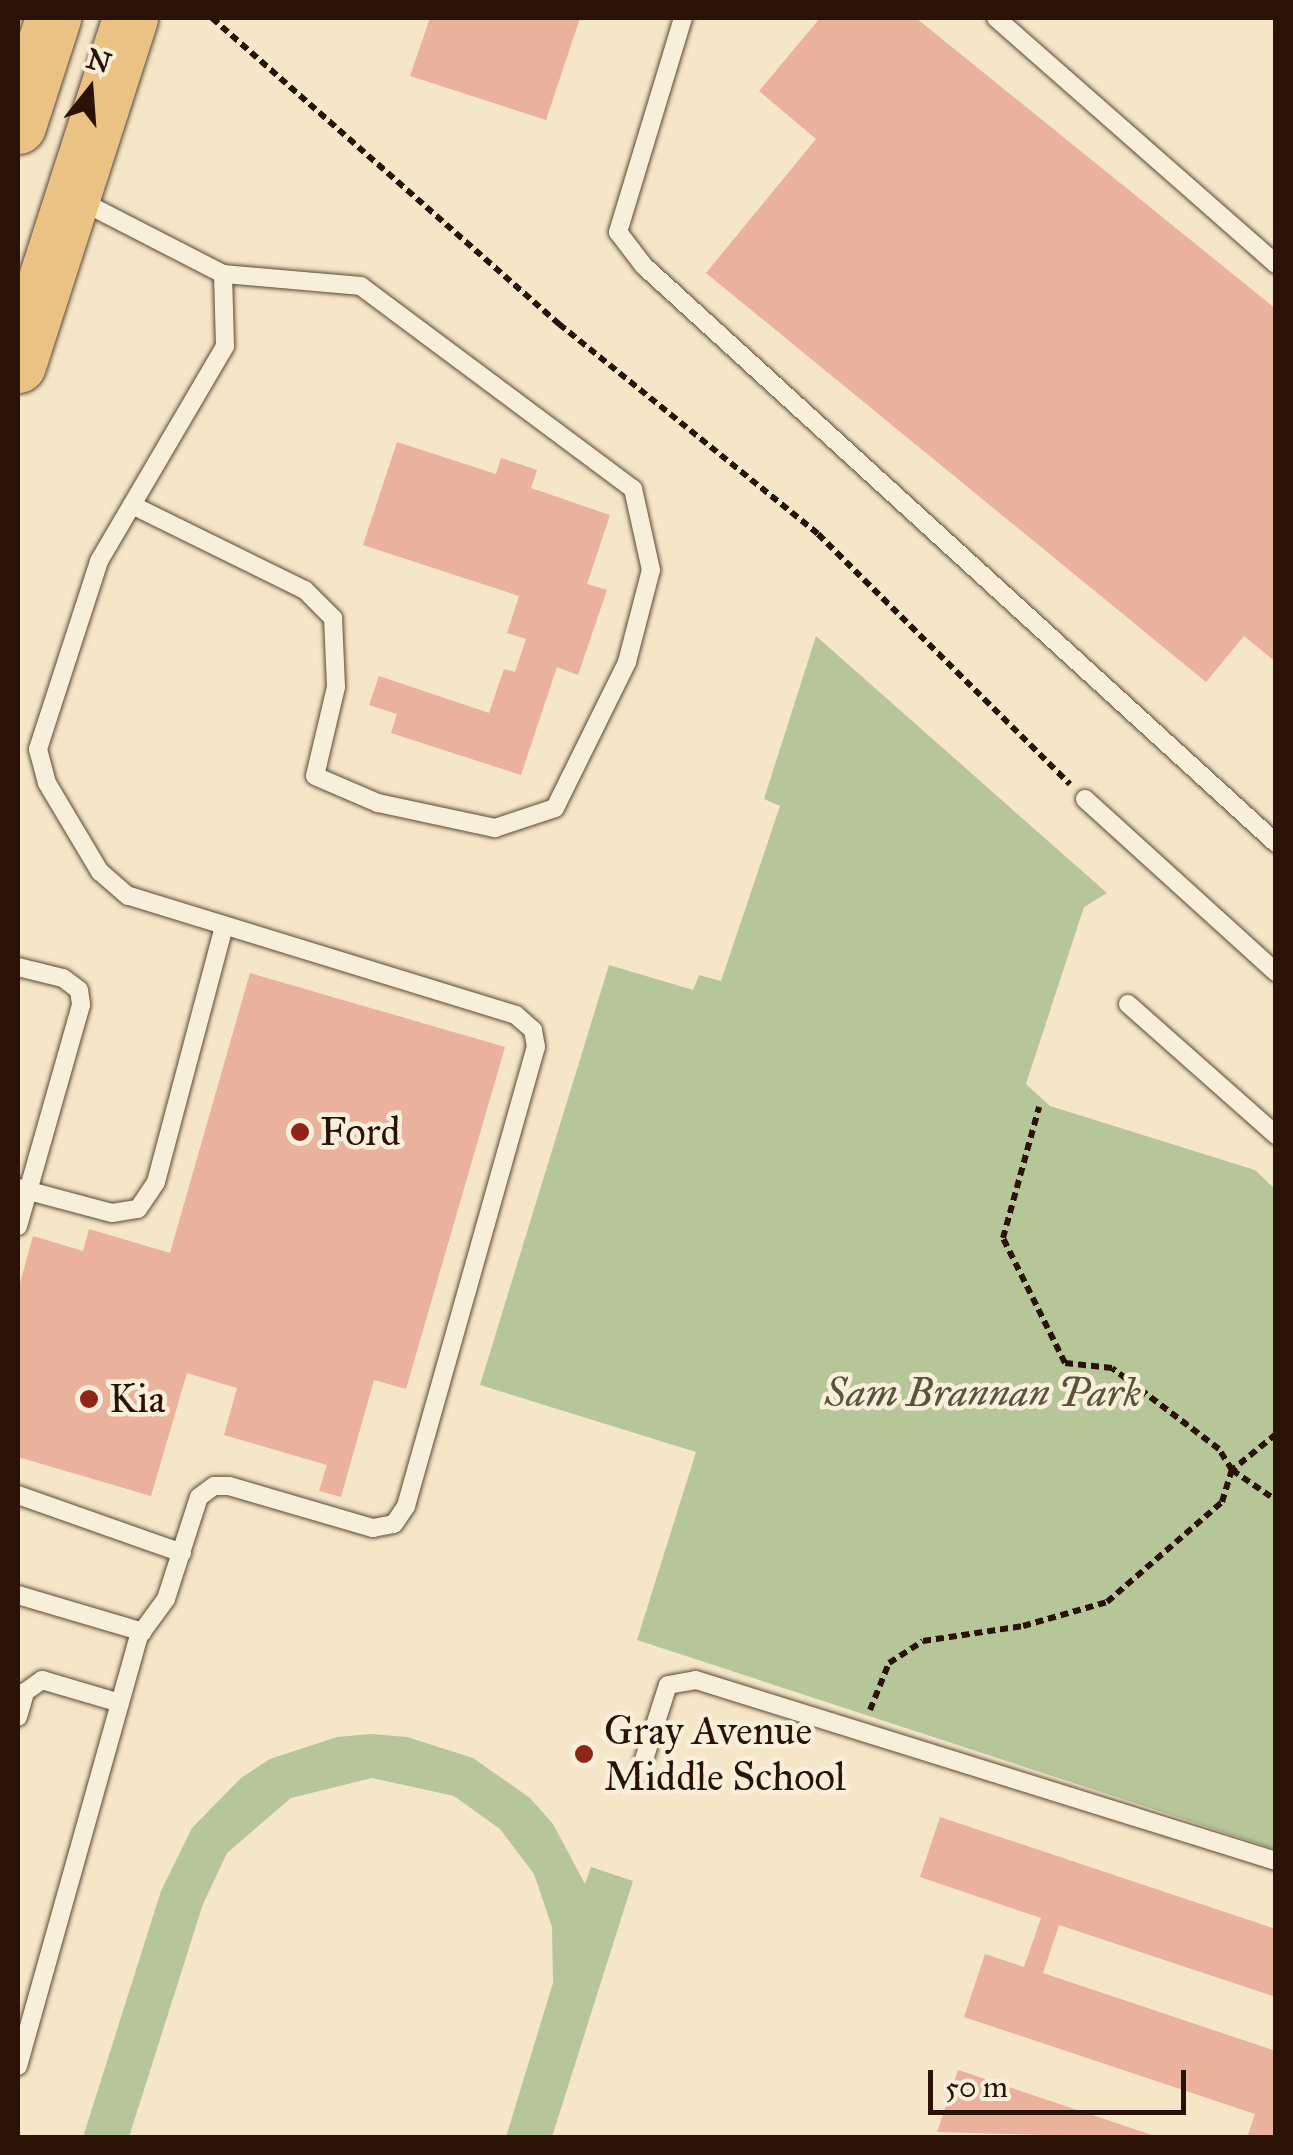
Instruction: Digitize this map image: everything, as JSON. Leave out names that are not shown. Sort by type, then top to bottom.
[{"type":"highway","points":[[18,126],[53,18]]},
{"type":"highway","points":[[18,365],[130,18]]},
{"type":"lane","points":[[683,18],[618,232],[644,266],[1276,843]]},
{"type":"lane","points":[[996,18],[1276,264]]},
{"type":"lane","points":[[72,197],[223,274],[361,286],[632,488],[651,570],[627,662],[555,808],[495,828],[378,803],[315,776],[336,688],[333,618],[305,590],[132,505]]},
{"type":"lane","points":[[18,2066],[120,1703],[143,1632],[166,1599],[199,1497],[214,1486],[373,1528],[394,1524],[400,1515],[536,1048],[533,1030],[516,1016],[128,896],[100,872],[47,783],[38,748],[99,561],[225,346],[223,274]]},
{"type":"lane","points":[[1085,800],[1276,972]]},
{"type":"lane","points":[[23,1190],[112,1213],[138,1209],[156,1182],[224,927]]},
{"type":"lane","points":[[18,967],[63,978],[79,990],[81,1005],[23,1190],[18,1226]]},
{"type":"lane","points":[[1128,1004],[1276,1135]]},
{"type":"lane","points":[[18,1495],[182,1553]]},
{"type":"lane","points":[[18,1595],[143,1632]]},
{"type":"lane","points":[[18,1717],[25,1692],[42,1680],[120,1703]]},
{"type":"lane","points":[[640,1772],[668,1685],[696,1680],[1276,1861]]},
{"type":"path","points":[[212,18],[559,324],[818,534],[1085,800]]},
{"type":"path","points":[[1040,1106],[1003,1238],[1065,1363],[1112,1368],[1219,1449],[1232,1470],[1276,1500]]},
{"type":"path","points":[[870,1711],[889,1663],[922,1641],[971,1628],[1022,1626],[1107,1602],[1222,1502],[1232,1470],[1276,1434]]},
{"type":"green space","name":"Sam Brannan Park","points":[[816,636],[1107,893],[1084,907],[1026,1084],[1050,1106],[1255,1170],[1275,1189],[1275,1849],[637,1640],[696,1452],[480,1385],[609,965],[693,990],[699,975],[721,981],[780,806],[764,799]]},
{"type":"green space","points":[[337,1737],[407,1737],[473,1758],[530,1798],[553,1824],[585,1884],[591,1867],[633,1881],[552,2137],[506,2137],[553,1983],[552,1927],[534,1874],[500,1829],[454,1796],[372,1778],[291,1798],[227,1853],[203,1904],[129,2137],[83,2137],[161,1891],[192,1828],[241,1778],[270,1759]]},
{"type":"building","points":[[430,18],[580,18],[546,120],[410,76]]},
{"type":"building","points":[[820,18],[916,18],[1276,309],[1276,662],[1244,636],[1206,682],[706,273],[816,139],[759,91]]},
{"type":"building","points":[[397,442],[496,474],[501,458],[537,470],[531,488],[610,515],[587,584],[607,590],[578,675],[557,667],[521,775],[391,733],[397,714],[369,705],[379,676],[489,713],[504,669],[515,672],[526,639],[507,633],[519,596],[363,545]]},
{"type":"building","points":[[250,973],[505,1047],[406,1389],[374,1380],[341,1497],[319,1491],[327,1465],[224,1435],[237,1388],[187,1373],[151,1496],[18,1457],[18,1290],[33,1236],[83,1251],[89,1229],[170,1253]]},
{"type":"building","points":[[940,1817],[1276,1929],[1276,1997],[1059,1925],[1043,1973],[1276,2051],[1274,2138],[1247,2138],[1255,2114],[964,2017],[985,1954],[1024,1967],[1041,1918],[920,1877]]},
{"type":"building","points":[[958,2070],[1158,2137],[1158,2138],[937,2132]]},
{"type":"place","name":"Ford","points":[[300,1132]]},
{"type":"place","name":"Kia","points":[[89,1399]]},
{"type":"place","name":"Gray Avenue Middle School","points":[[584,1754]]}]
